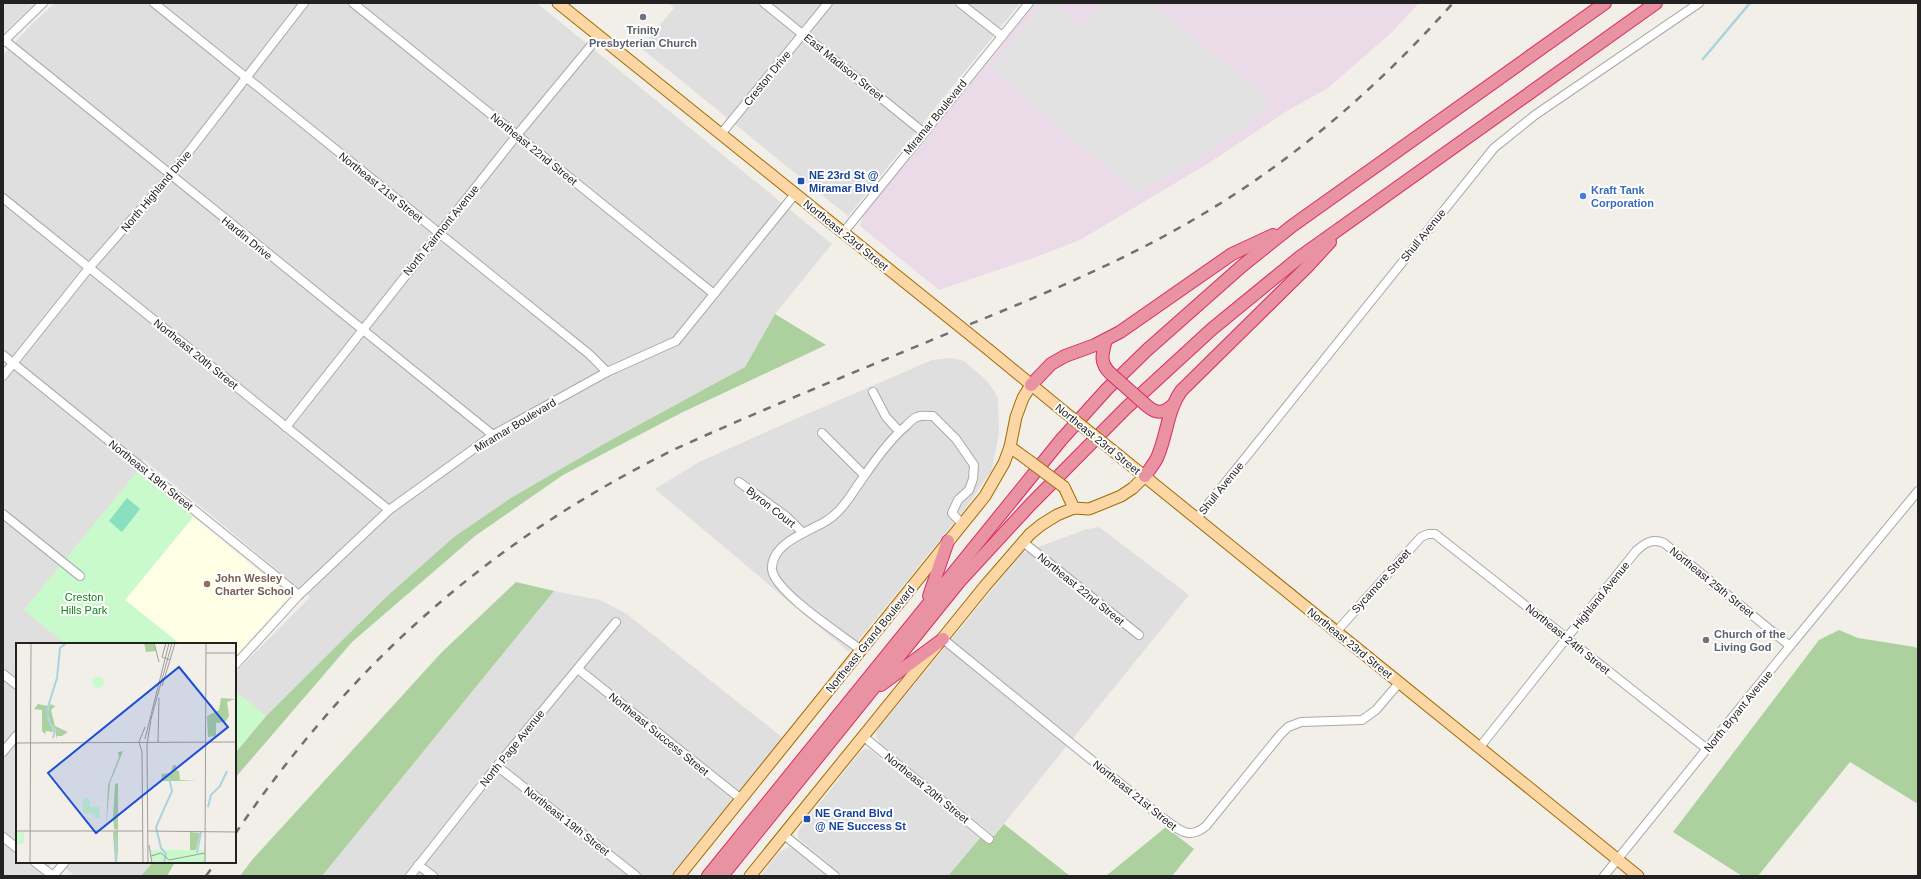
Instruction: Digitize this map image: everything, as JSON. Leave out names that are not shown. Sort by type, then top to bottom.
[{"type":"highway","points":[[708,876],[1061,440],[1107,389],[1216,287],[1292,226],[1605,3]]},
{"type":"highway","points":[[722,876],[869,693],[979,560],[1030,505],[1120,413],[1212,329],[1258,290],[1348,222],[1656,3]]},
{"type":"highway","points":[[1145,476],[1157,459],[1173,405],[1181,391],[1307,267],[1348,222]]},
{"type":"highway","points":[[1032,385],[1051,364],[1065,356],[1106,340],[1232,254],[1292,226]]},
{"type":"highway","points":[[1106,340],[1101,357],[1105,369],[1156,412],[1162,412],[1173,405]]},
{"type":"highway","points":[[925,607],[948,541]]},
{"type":"highway","points":[[869,693],[943,639]]},
{"type":"main road","name":"Northeast 23rd Street","points":[[558,3],[1638,876]]},
{"type":"main road","name":"Northeast Grand Boulevard","points":[[679,876],[948,541],[986,496],[997,478],[1010,447],[1016,417],[1023,398],[1032,385]]},
{"type":"main road","points":[[1010,447],[1064,487],[1074,508]]},
{"type":"main road","points":[[750,876],[1023,542],[1041,525],[1057,515],[1074,508],[1089,509],[1105,504],[1133,488],[1145,476]]},
{"type":"street","points":[[4,40],[43,3]]},
{"type":"street","name":"Northeast 21st Street","points":[[154,3],[589,354],[607,372]]},
{"type":"street","name":"North Highland Drive","points":[[3,376],[89,268],[170,176],[304,3]]},
{"type":"street","name":"Northeast 22nd Street","points":[[353,3],[714,294]]},
{"type":"street","name":"East Madison Street","points":[[764,3],[923,132]]},
{"type":"street","name":"Creston Drive","points":[[721,134],[828,3]]},
{"type":"street","points":[[960,3],[1002,36]]},
{"type":"street","name":"Miramar Boulevard","points":[[843,233],[923,132],[1029,3]]},
{"type":"street","name":"Shull Avenue","points":[[1197,518],[1494,148],[1535,115],[1699,3]]},
{"type":"street","name":"North Fairmont Avenue","points":[[286,427],[361,330],[517,135],[599,36]]},
{"type":"street","name":"Hardin Drive","points":[[4,40],[170,176],[493,436]]},
{"type":"street","name":"Miramar Boulevard","points":[[236,664],[299,595],[389,510],[493,436],[607,372],[676,341],[795,194]]},
{"type":"street","name":"Northeast 20th Street","points":[[3,198],[389,510]]},
{"type":"street","name":"Northeast 19th Street","points":[[3,355],[299,595]]},
{"type":"street","points":[[873,392],[886,416],[899,432]]},
{"type":"street","points":[[861,650],[791,598],[772,570],[773,560],[782,547],[803,533],[835,516],[847,503],[864,476],[899,432],[917,417],[933,416],[956,439],[974,465],[973,479],[969,490],[958,500],[952,513],[962,524]]},
{"type":"street","points":[[822,433],[864,476]]},
{"type":"street","name":"Byron Court","points":[[739,482],[786,517],[803,533]]},
{"type":"street","name":"North Bryant Avenue","points":[[1604,876],[1790,646],[1918,491]]},
{"type":"street","points":[[3,514],[80,576]]},
{"type":"street","name":"Sycamore Street","points":[[1336,632],[1421,537],[1428,534]]},
{"type":"street","name":"Northeast 24th Street","points":[[1428,534],[1435,534],[1444,539],[1566,638],[1707,749]]},
{"type":"street","name":"Northeast 25th Street","points":[[1651,540],[1658,540],[1664,543],[1790,646]]},
{"type":"street","name":"Highland Avenue","points":[[1479,748],[1636,551],[1651,540]]},
{"type":"street","name":"Northeast 22nd Street","points":[[1023,542],[1139,635]]},
{"type":"street","name":"North Page Avenue","points":[[410,876],[497,766],[616,622]]},
{"type":"street","name":"Northeast 21st Street","points":[[943,639],[1180,831],[1191,834],[1200,831],[1206,826],[1288,727],[1300,722],[1362,720],[1376,710],[1399,683]]},
{"type":"street","name":"Northeast Success Street","points":[[578,668],[741,799]]},
{"type":"street","points":[[3,674],[16,684]]},
{"type":"street","points":[[3,752],[16,736]]},
{"type":"street","name":"Northeast 20th Street","points":[[864,737],[989,839]]},
{"type":"street","name":"Northeast 19th Street","points":[[497,766],[636,876]]},
{"type":"street","points":[[784,835],[834,876]]},
{"type":"street","points":[[3,837],[16,847]]},
{"type":"street","points":[[37,863],[53,876],[64,863]]},
{"type":"street","points":[[418,865],[433,876]]},
{"type":"shaded area","points":[[3,3],[35,3],[3,34]]},
{"type":"shaded area","points":[[55,3],[537,3],[832,244],[775,314],[745,367],[611,440],[384,599],[266,716],[236,692],[236,672],[310,597],[143,459],[137,472],[24,610],[65,643],[16,643],[16,863],[52,863],[41,876],[3,876],[3,55],[32,24]]},
{"type":"shaded area","points":[[669,3],[1020,3],[848,216],[641,48],[674,8]]},
{"type":"shaded area","points":[[1036,3],[1419,3],[1391,33],[1328,88],[1287,111],[1209,163],[1080,240],[1036,257],[939,290],[860,226],[864,214]]},
{"type":"shaded area","points":[[1043,3],[1054,3],[1083,26],[1102,3],[1152,3],[1266,97],[1266,111],[1182,169],[1136,193],[990,68]]},
{"type":"shaded area","points":[[952,358],[964,361],[976,371],[989,383],[998,398],[999,433],[992,470],[965,509],[849,652],[655,489],[699,462],[784,424],[932,360]]},
{"type":"shaded area","name":"John Wesley Charter School","points":[[193,517],[288,595],[288,598],[236,656],[236,643],[179,643],[125,600]]},
{"type":"shaded area","points":[[1099,527],[1189,595],[994,836],[880,744],[876,736],[877,730],[1022,553],[1087,529]]},
{"type":"shaded area","points":[[554,591],[600,600],[627,614],[783,738],[671,876],[322,876]]},
{"type":"shaded area","points":[[864,749],[869,749],[980,838],[948,876],[843,876],[798,838],[798,831],[860,752]]},
{"type":"shaded area","points":[[788,847],[793,848],[827,876],[760,876],[778,853]]},
{"type":"shaded area","points":[[59,863],[152,863],[141,876],[75,876]]},
{"type":"green space","points":[[775,314],[826,345],[681,413],[563,475],[475,536],[352,642],[236,777],[236,752],[266,716],[384,599],[454,537],[511,498],[611,440],[745,367]]},
{"type":"green space","name":"Creston Hills Park","points":[[137,472],[193,517],[125,600],[179,643],[65,643],[24,610]]},
{"type":"green space","points":[[127,498],[140,509],[122,532],[109,521]]},
{"type":"green space","points":[[516,582],[554,591],[322,876],[240,876],[252,860],[442,652]]},
{"type":"green space","points":[[1839,630],[1858,638],[1915,647],[1918,649],[1918,804],[1850,762],[1758,876],[1742,876],[1673,832],[1819,640]]},
{"type":"green space","points":[[236,692],[266,716],[236,752]]},
{"type":"green space","points":[[1004,824],[1070,876],[948,876],[980,838],[994,836]]},
{"type":"green space","points":[[1166,827],[1194,849],[1172,876],[1106,876]]},
{"type":"green space","points":[[152,863],[174,863],[167,876],[141,876]]},
{"type":"waterway","points":[[1703,59],[1750,3]]},
{"type":"railway","points":[[236,833],[280,772],[327,715],[376,662],[428,612],[484,567],[543,525],[606,486],[673,450],[777,404],[1079,278],[1142,248],[1203,214],[1271,169],[1336,118],[1396,63],[1453,3]]},
{"type":"railway","points":[[206,876],[215,863]]},
{"type":"place","name":"Trinity Presbyterian Church","points":[[643,17]]},
{"type":"place","name":"NE 23rd St @ Miramar Blvd","points":[[801,181]]},
{"type":"place","name":"Kraft Tank Corporation","points":[[1583,196]]},
{"type":"place","name":"John Wesley Charter School","points":[[207,584]]},
{"type":"place","name":"Church of the Living God","points":[[1706,640]]},
{"type":"place","name":"NE Grand Blvd @ NE Success St","points":[[807,819]]}]
